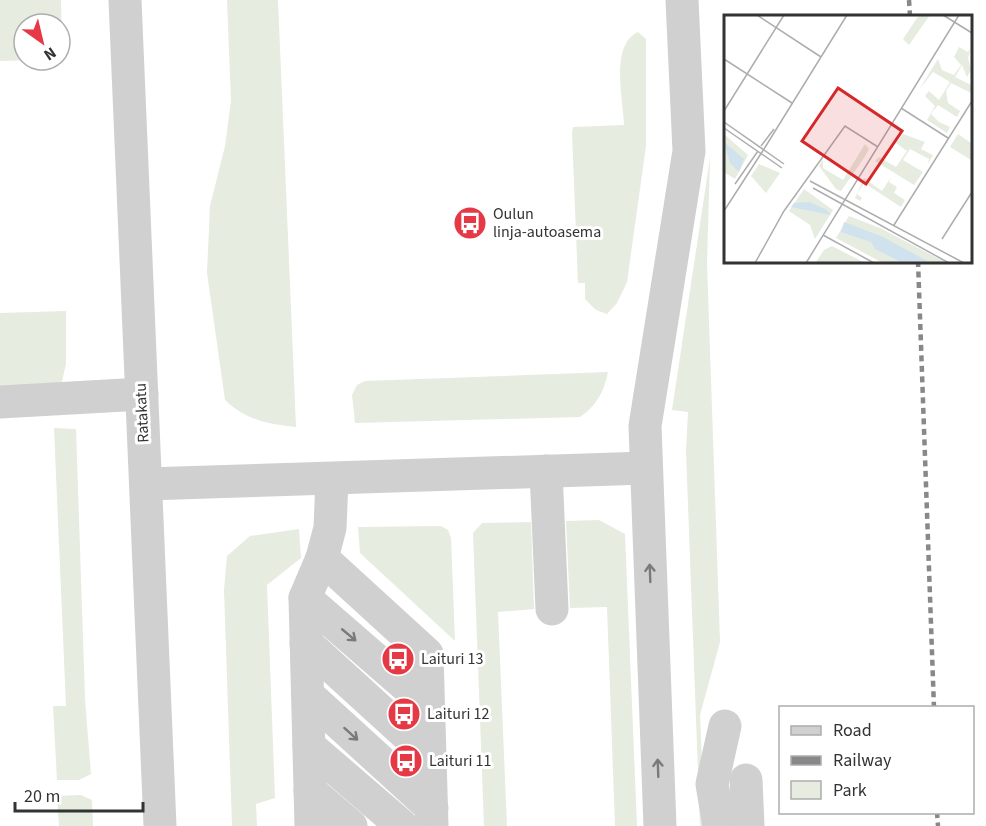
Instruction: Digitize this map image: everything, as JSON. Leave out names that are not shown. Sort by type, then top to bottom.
[{"type":"street","name":"Ratakatu","points":[[125,0],[160,826]]},
{"type":"street","points":[[660,826],[645,426],[689,151],[682,0]]},
{"type":"street","points":[[0,402],[142,394]]},
{"type":"street","points":[[146,484],[646,468]]},
{"type":"street","points":[[546,471],[552,609]]},
{"type":"street","points":[[311,826],[305,598],[322,558],[332,516],[332,479]]},
{"type":"street","points":[[322,558],[427,654],[432,817]]},
{"type":"street","points":[[305,598],[427,704]]},
{"type":"street","points":[[306,643],[430,756]]},
{"type":"street","points":[[308,695],[432,817]]},
{"type":"street","points":[[719,826],[712,784],[725,726]]},
{"type":"street","points":[[309,746],[402,826]]},
{"type":"street","points":[[746,780],[748,826]]},
{"type":"street","points":[[310,791],[351,826]]},
{"type":"green space","points":[[0,0],[61,0],[61,12],[12,12],[12,61],[0,61]]},
{"type":"green space","points":[[227,0],[278,0],[296,427],[249,417],[225,400],[207,273],[210,206],[225,146],[231,101]]},
{"type":"green space","points":[[638,32],[646,39],[646,146],[627,282],[617,303],[607,314],[596,310],[585,299],[585,283],[578,283],[572,133],[573,127],[624,125],[621,60],[629,39]]},
{"type":"green space","points":[[710,158],[707,263],[720,642],[700,715],[704,811],[707,826],[700,826],[686,451],[688,412],[672,410]]},
{"type":"green space","points":[[66,311],[66,364],[61,385],[0,386],[0,313]]},
{"type":"green space","points":[[608,372],[598,398],[580,417],[355,423],[352,395],[357,385],[365,381]]},
{"type":"green space","points":[[54,428],[76,429],[85,699],[91,774],[79,780],[57,780],[53,706],[66,706]]},
{"type":"green space","points":[[599,520],[625,534],[637,826],[615,826],[607,607],[570,608],[566,521]]},
{"type":"green space","points":[[531,522],[534,609],[498,612],[507,826],[484,826],[473,533],[482,523]]},
{"type":"green space","points":[[441,526],[448,530],[451,538],[455,641],[360,553],[358,527]]},
{"type":"green space","points":[[299,529],[301,558],[267,585],[275,798],[256,804],[257,826],[232,826],[224,590],[227,556],[250,536]]},
{"type":"green space","points":[[81,795],[92,800],[93,826],[59,826],[57,796]]},
{"type":"railway","points":[[909,0],[910,15]]},
{"type":"railway","points":[[918,262],[934,706]]},
{"type":"railway","points":[[937,814],[938,826]]},
{"type":"place","name":"Oulun linja-autoasema","points":[[470,223]]},
{"type":"place","name":"Laituri 13","points":[[398,659]]},
{"type":"place","name":"Laituri 12","points":[[404,714]]},
{"type":"place","name":"Laituri 11","points":[[406,761]]}]
